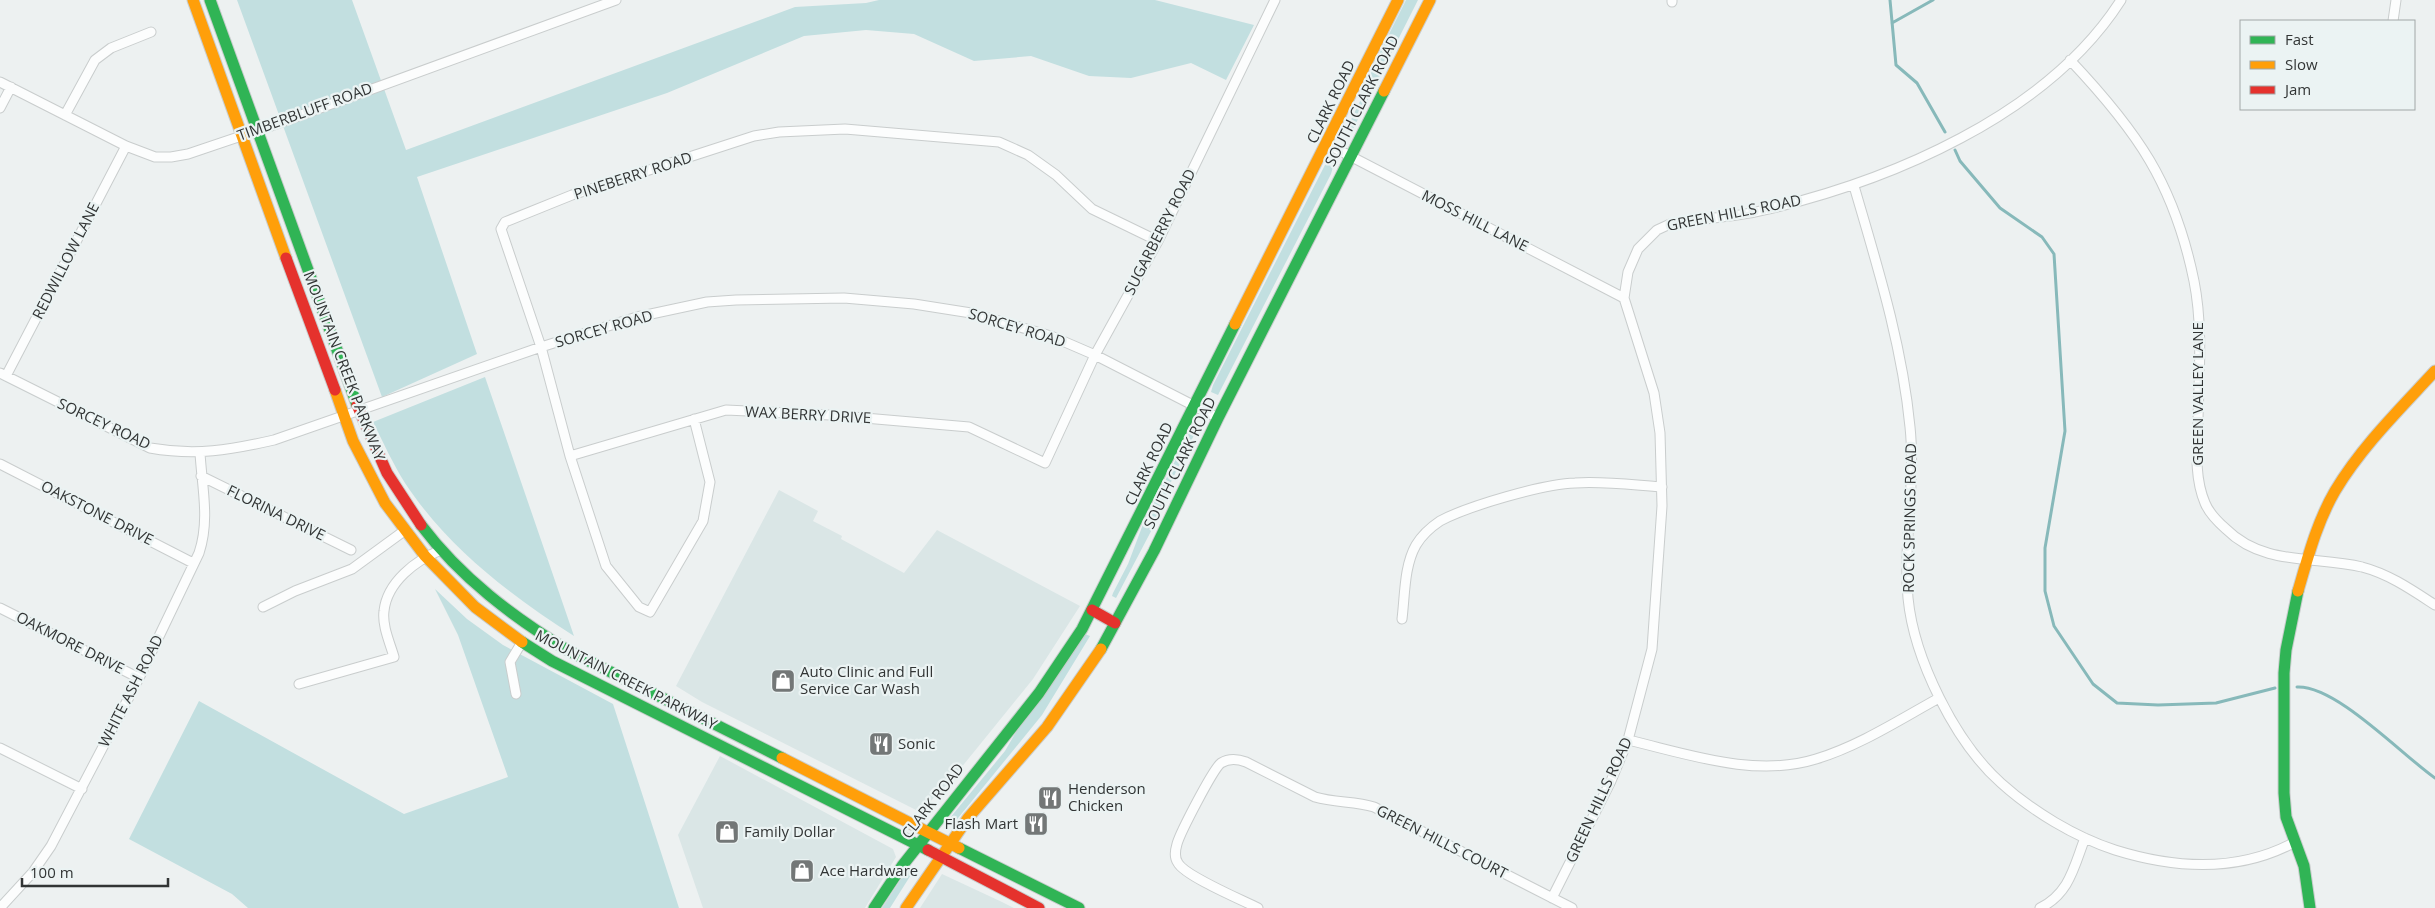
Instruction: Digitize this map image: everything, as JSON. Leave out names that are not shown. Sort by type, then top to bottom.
[{"type":"main road","name":"MOUNTAIN CREEK PARKWAY","points":[[193,0],[344,416],[368,472],[404,531],[425,556],[475,607],[522,642],[552,661],[1039,908]]},
{"type":"main road","name":"MOUNTAIN CREEK PARKWAY","points":[[210,0],[359,411],[386,472],[410,511],[441,550],[472,583],[540,635],[1079,908]]},
{"type":"main road","name":"CLARK ROAD","points":[[874,908],[918,845],[1039,693],[1082,629],[1398,0]]},
{"type":"main road","name":"SOUTH CLARK ROAD","points":[[906,908],[951,842],[1074,690],[1115,624],[1154,551],[1218,418],[1430,0]]},
{"type":"main road","points":[[2310,908],[2304,866],[2286,817],[2284,805],[2284,673],[2289,629],[2306,561],[2319,524],[2348,471],[2378,432],[2435,371]]},
{"type":"main road","points":[[1092,610],[1115,624]]},
{"type":"main road","points":[[688,729],[695,714]]},
{"type":"street","name":"TIMBERBLUFF ROAD","points":[[0,82],[126,146],[155,157],[171,157],[188,154],[258,130],[616,0]]},
{"type":"street","name":"SUGARBERRY ROAD","points":[[1045,463],[1096,355],[1158,241],[1275,0]]},
{"type":"street","name":"GREEN HILLS ROAD","points":[[1552,898],[1611,781],[1628,740],[1652,649],[1662,487],[1658,412],[1624,298],[1631,261],[1638,249],[1657,230],[1670,224],[1701,218],[1760,211],[1854,186],[1978,129],[2026,97],[2070,60],[2121,0]]},
{"type":"street","points":[[2393,20],[2396,0]]},
{"type":"street","points":[[65,115],[95,60],[111,48],[151,32]]},
{"type":"street","name":"GREEN VALLEY LANE","points":[[2070,60],[2106,98],[2141,143],[2168,194],[2186,247],[2194,283],[2199,327],[2197,468],[2205,504],[2227,531],[2243,542],[2276,556],[2306,561],[2345,564],[2382,574],[2435,605]]},
{"type":"street","points":[[0,108],[11,87]]},
{"type":"street","name":"PINEBERRY ROAD","points":[[694,419],[710,482],[703,521],[650,612],[639,607],[606,566],[570,456],[541,347],[506,247],[501,229],[505,222],[572,195],[754,136],[779,132],[845,129],[999,142],[1028,155],[1056,175],[1092,209],[1158,241]]},
{"type":"street","name":"MOSS HILL LANE","points":[[1327,144],[1624,298]]},
{"type":"street","name":"REDWILLOW LANE","points":[[3,375],[126,146]]},
{"type":"street","name":"ROCK SPRINGS ROAD","points":[[1854,186],[1890,315],[1906,391],[1911,435],[1908,600],[1917,641],[1939,698],[1972,750],[2000,782],[2044,814],[2085,838],[2107,847],[2154,861],[2200,866],[2223,865],[2250,859],[2295,842]]},
{"type":"street","name":"SORCEY ROAD","points":[[3,375],[150,448],[200,453],[229,450],[274,440],[541,347],[637,317],[707,302],[844,298],[914,304],[971,313],[1051,336],[1096,355],[1218,418]]},
{"type":"street","name":"WAX BERRY DRIVE","points":[[570,456],[726,410],[830,415],[969,427],[1045,463]]},
{"type":"street","name":"WHITE ASH ROAD","points":[[0,908],[33,872],[51,846],[139,678],[193,563],[202,542],[206,513],[200,453]]},
{"type":"street","name":"OAKSTONE DRIVE","points":[[0,464],[193,563]]},
{"type":"street","name":"FLORINA DRIVE","points":[[202,476],[351,550]]},
{"type":"street","points":[[1402,619],[1410,562],[1416,545],[1427,531],[1441,521],[1475,507],[1559,484],[1592,482],[1662,487]]},
{"type":"street","points":[[263,607],[352,569],[404,531]]},
{"type":"street","points":[[299,684],[394,657],[385,623],[384,611],[388,596],[402,576],[425,556],[441,550]]},
{"type":"street","name":"OAKMORE DRIVE","points":[[0,608],[139,678]]},
{"type":"street","points":[[516,694],[510,662],[522,642]]},
{"type":"street","points":[[1628,740],[1738,764],[1790,765],[1815,760],[1842,750],[1939,698]]},
{"type":"street","points":[[0,748],[82,788]]},
{"type":"street","name":"GREEN HILLS COURT","points":[[1258,908],[1188,872],[1178,863],[1175,856],[1177,842],[1213,773],[1221,763],[1230,760],[1238,759],[1246,762],[1327,800],[1363,803],[1374,807],[1572,908]]},
{"type":"street","points":[[2040,908],[2056,898],[2066,888],[2078,862],[2085,838]]},
{"type":"shaded area","points":[[237,0],[352,0],[406,150],[795,7],[866,3],[879,0],[1155,0],[1254,25],[1226,80],[1191,63],[1131,78],[1089,76],[1031,56],[974,61],[914,34],[866,30],[804,36],[667,93],[417,177],[477,354],[382,397]]},
{"type":"shaded area","points":[[1406,0],[1418,0],[1352,131],[1347,129],[1364,93],[1375,62]]},
{"type":"shaded area","points":[[1326,163],[1333,167],[1331,174],[1218,395],[1211,392],[1213,385]]},
{"type":"shaded area","points":[[485,377],[574,636],[503,586],[460,549],[440,528],[405,483],[373,422]]},
{"type":"shaded area","points":[[1192,427],[1197,429],[1170,484],[1159,516],[1116,598],[1112,596],[1113,593],[1128,564],[1142,527]]},
{"type":"shaded area","points":[[779,490],[818,511],[813,521],[842,536],[841,539],[904,573],[937,530],[1080,606],[1033,679],[952,779],[920,812],[702,702],[676,686]]},
{"type":"shaded area","points":[[435,589],[467,619],[503,645],[613,704],[679,908],[248,908],[232,894],[129,839],[199,701],[404,814],[508,777],[458,635]]},
{"type":"shaded area","points":[[1085,634],[1090,636],[1042,715],[954,823],[949,819],[1005,751],[1020,725]]},
{"type":"shaded area","points":[[720,756],[893,849],[896,857],[865,908],[703,908],[678,835]]},
{"type":"shaded area","points":[[909,867],[914,870],[890,908],[882,908]]},
{"type":"shaded area","points":[[942,874],[1002,902],[1014,908],[920,908]]},
{"type":"waterway","points":[[1890,0],[1896,65],[1917,83],[1945,132]]},
{"type":"waterway","points":[[1892,23],[1933,0]]},
{"type":"waterway","points":[[1955,150],[1960,161],[2000,208],[2042,237],[2054,254],[2065,431],[2045,548],[2045,591],[2054,626],[2093,684],[2117,703],[2158,705],[2216,703],[2275,688]]},
{"type":"waterway","points":[[2297,687],[2313,689],[2349,709],[2435,778]]},
{"type":"traffic: fast","points":[[210,0],[357,405]]},
{"type":"traffic: fast","points":[[1101,649],[1154,551],[1218,418],[1384,91]]},
{"type":"traffic: fast","points":[[874,908],[902,866],[1039,693],[1082,629],[1235,324]]},
{"type":"traffic: fast","points":[[421,525],[453,562],[471,579],[508,610],[548,638],[569,651],[782,758]]},
{"type":"traffic: fast","points":[[2298,591],[2286,650],[2284,673],[2284,793],[2286,817],[2304,866],[2310,908]]},
{"type":"traffic: fast","points":[[522,642],[552,661],[928,850]]},
{"type":"traffic: fast","points":[[959,848],[1079,908]]},
{"type":"traffic: slow","points":[[193,0],[286,258]]},
{"type":"traffic: slow","points":[[1235,324],[1398,0]]},
{"type":"traffic: slow","points":[[1384,91],[1430,0]]},
{"type":"traffic: slow","points":[[2298,591],[2318,527],[2335,491],[2369,443],[2435,371]]},
{"type":"traffic: slow","points":[[335,390],[353,441],[385,503],[425,556],[475,607],[522,642]]},
{"type":"traffic: slow","points":[[906,908],[968,818],[1047,727],[1101,649]]},
{"type":"traffic: slow","points":[[782,758],[959,848]]},
{"type":"traffic: jam","points":[[286,258],[335,390]]},
{"type":"traffic: jam","points":[[357,405],[387,473],[421,525]]},
{"type":"traffic: jam","points":[[1092,610],[1115,623]]},
{"type":"traffic: jam","points":[[928,850],[1039,908]]},
{"type":"place","name":"Auto Clinic and Full Service Car Wash","points":[[783,681]]},
{"type":"place","name":"Sonic","points":[[881,744]]},
{"type":"place","name":"Henderson Chicken","points":[[1050,798]]},
{"type":"place","name":"Flash Mart","points":[[1036,824]]},
{"type":"place","name":"Family Dollar","points":[[727,832]]},
{"type":"place","name":"Ace Hardware","points":[[802,871]]}]
